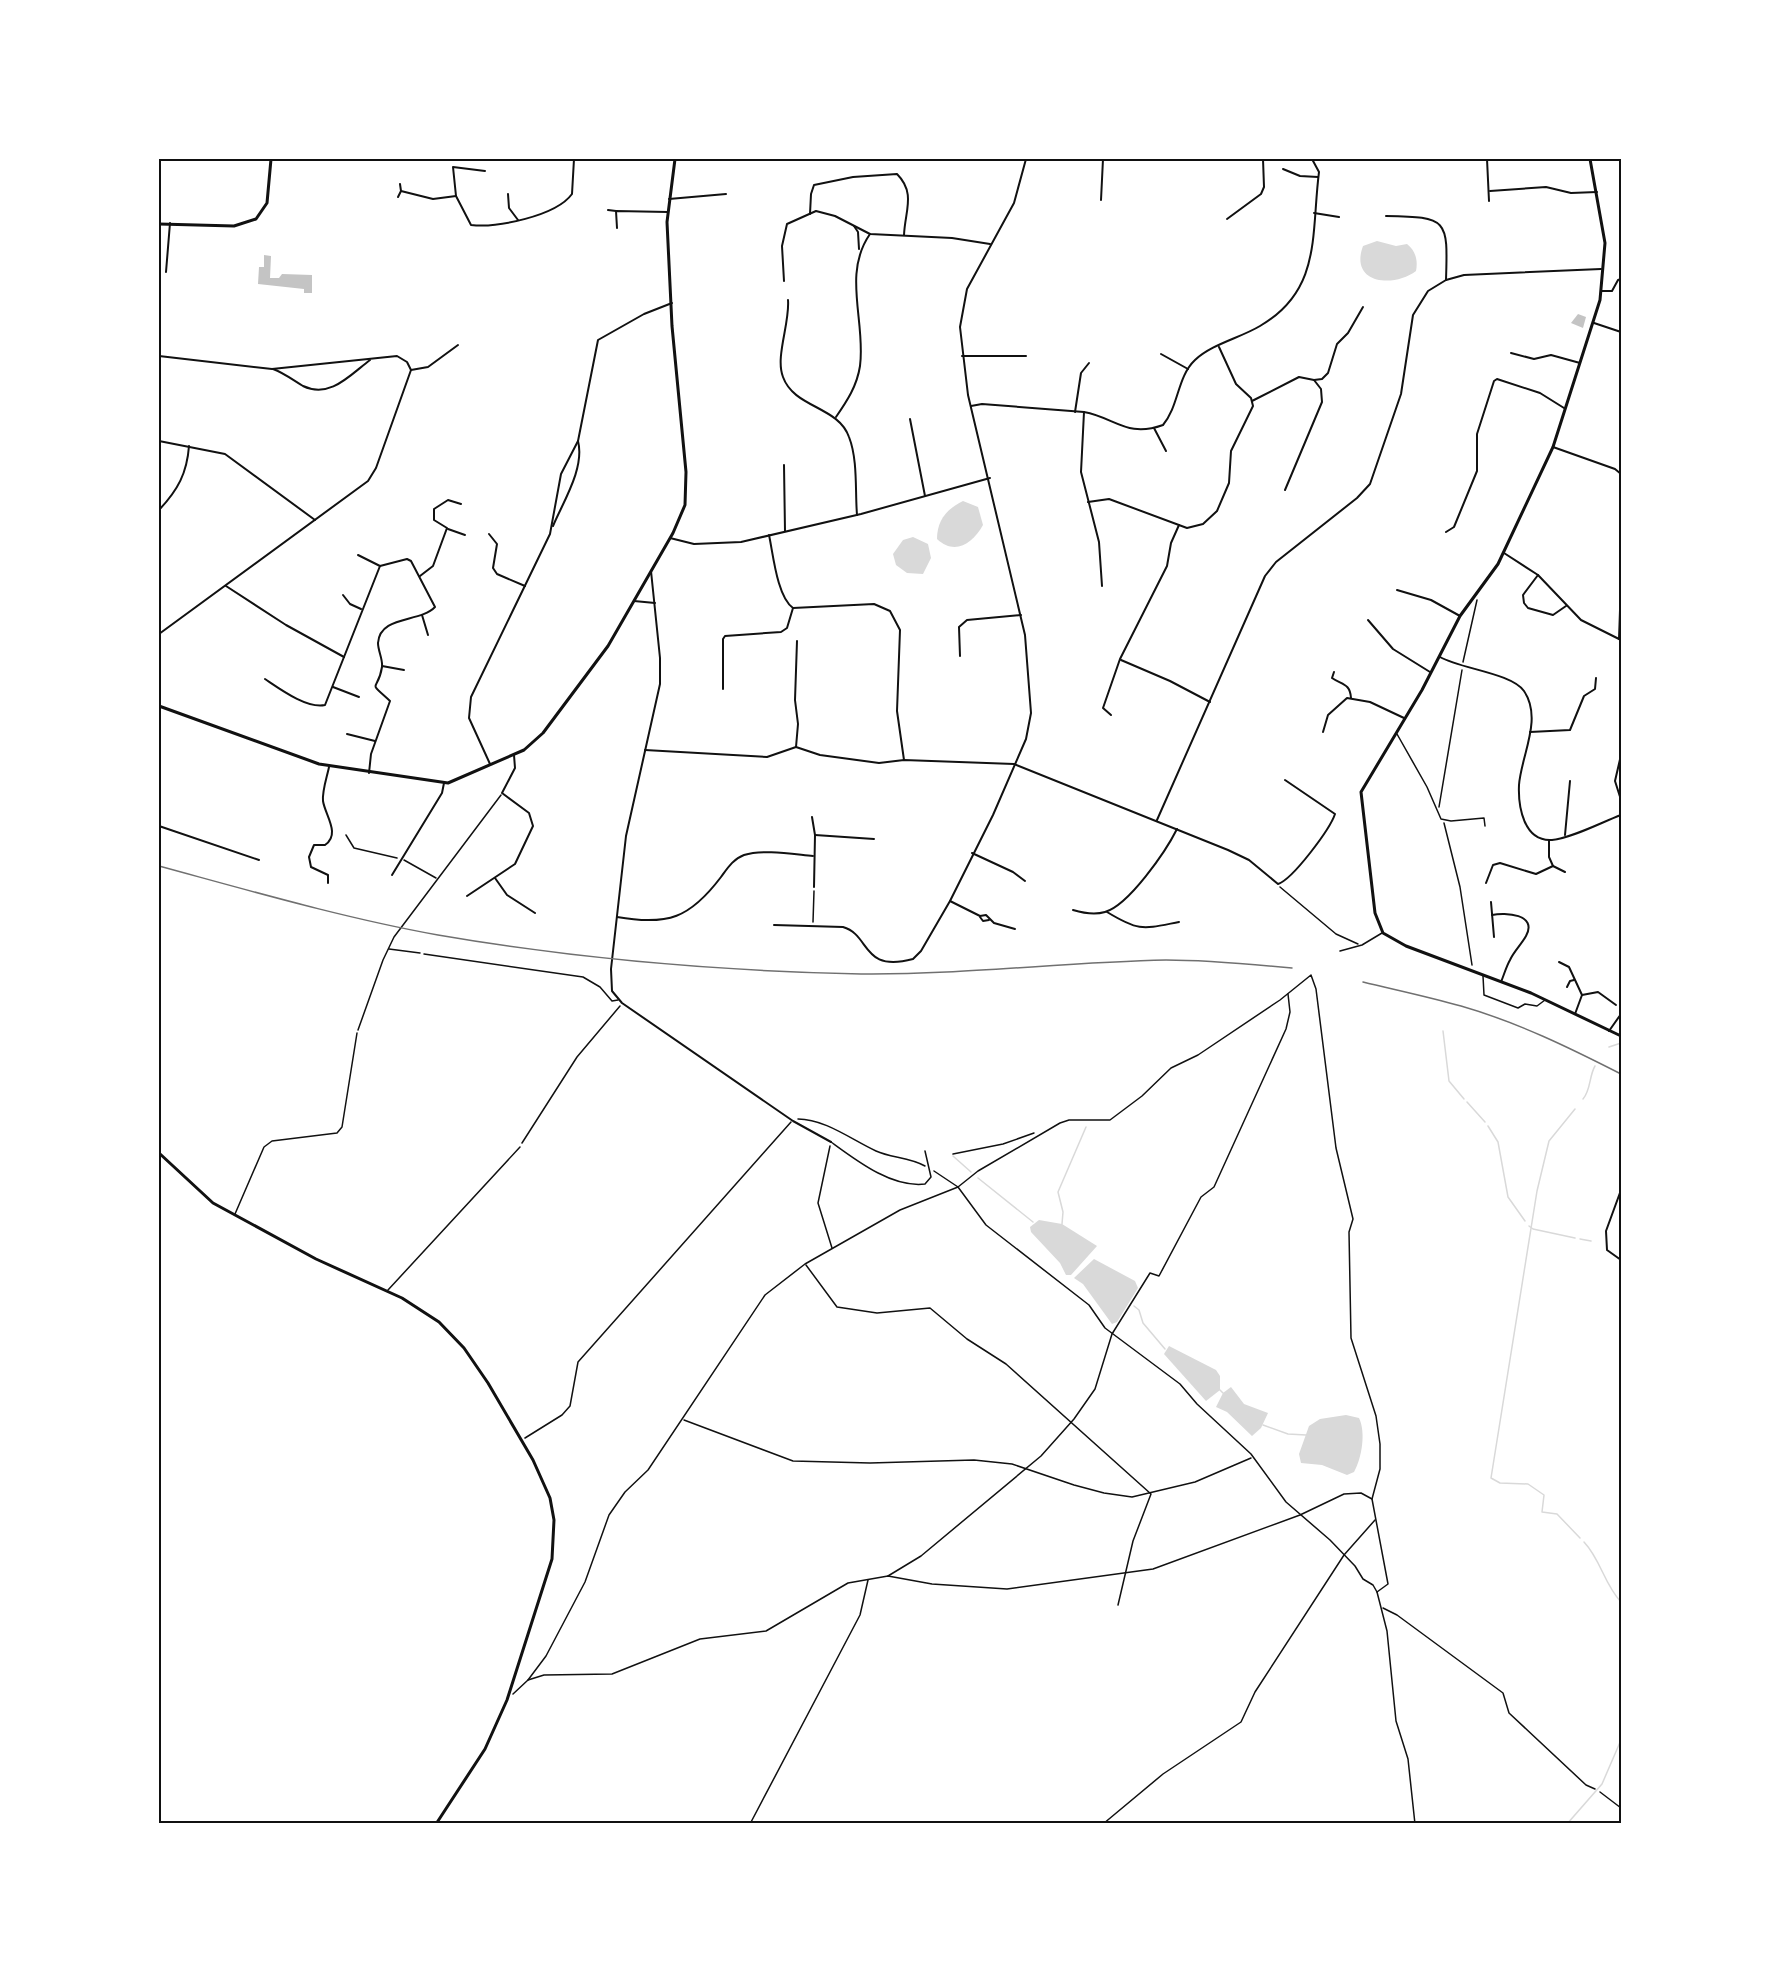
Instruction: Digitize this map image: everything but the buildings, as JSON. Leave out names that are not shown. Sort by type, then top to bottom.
[{"type":"street","points":[[159,224],[234,226],[256,219],[267,203],[271,159]]},
{"type":"street","points":[[485,171],[453,167],[456,196],[471,225],[499,224],[559,207],[568,201],[574,187],[574,159]]},
{"type":"street","points":[[159,706],[329,767],[444,783],[453,782],[514,754],[530,745],[543,733],[600,658],[670,538],[685,505],[686,483],[672,303],[668,212],[675,159]]},
{"type":"street","points":[[774,925],[848,929],[877,959],[909,960],[921,951],[950,901],[993,815],[1026,739],[1031,713],[1030,668],[1021,615],[971,406],[962,356],[960,327],[967,289],[1014,203],[1026,159]]},
{"type":"street","points":[[1101,200],[1103,159]]},
{"type":"street","points":[[1227,219],[1261,194],[1264,187],[1265,159]]},
{"type":"street","points":[[971,406],[982,404],[1084,412],[1100,416],[1127,429],[1154,428],[1163,425],[1170,417],[1188,369],[1203,355],[1267,322],[1288,303],[1302,286],[1308,271],[1318,177],[1317,166],[1312,159]]},
{"type":"street","points":[[1487,159],[1489,201]]},
{"type":"street","points":[[1590,159],[1604,223],[1601,291],[1594,323],[1553,447],[1504,553],[1477,595],[1460,616],[1405,718],[1366,781],[1360,800],[1375,913],[1383,933],[1390,939],[1545,1000],[1621,1036]]},
{"type":"street","points":[[1283,169],[1300,176],[1318,177]]},
{"type":"street","points":[[810,214],[814,185],[853,177],[897,174],[907,184],[909,199],[904,235]]},
{"type":"street","points":[[398,197],[402,191],[400,184]]},
{"type":"street","points":[[1490,190],[1546,187],[1571,193],[1597,192]]},
{"type":"street","points":[[402,191],[433,199],[456,196]]},
{"type":"street","points":[[508,194],[509,208],[518,220]]},
{"type":"street","points":[[669,199],[726,194]]},
{"type":"street","points":[[608,210],[668,212]]},
{"type":"street","points":[[616,211],[617,228]]},
{"type":"street","points":[[784,281],[782,246],[787,224],[816,211],[870,234],[904,235],[990,244]]},
{"type":"street","points":[[1314,213],[1339,217]]},
{"type":"street","points":[[1386,216],[1420,217],[1438,224],[1446,232],[1446,280]]},
{"type":"street","points":[[166,272],[170,223]]},
{"type":"street","points":[[836,418],[854,389],[860,365],[856,292],[860,249],[858,232],[853,225]]},
{"type":"street","points":[[860,249],[870,234]]},
{"type":"street","points":[[1157,820],[1265,576],[1276,562],[1357,498],[1370,484],[1401,394],[1413,315],[1428,291],[1446,280],[1473,274],[1603,269]]},
{"type":"street","points":[[1601,291],[1612,291],[1621,279]]},
{"type":"street","points":[[788,300],[788,321],[781,360],[784,381],[802,399],[836,418],[846,431],[851,445],[857,515]]},
{"type":"street","points":[[550,534],[561,474],[578,441],[598,340],[644,314],[672,303]]},
{"type":"street","points":[[1252,401],[1299,377],[1322,379],[1328,373],[1337,344],[1348,333],[1363,307]]},
{"type":"street","points":[[1594,323],[1621,332]]},
{"type":"street","points":[[411,370],[428,367],[458,345]]},
{"type":"street","points":[[1088,502],[1109,499],[1179,525],[1198,526],[1209,520],[1216,511],[1229,483],[1231,451],[1253,410],[1252,401],[1236,384],[1219,347]]},
{"type":"street","points":[[1511,353],[1533,359],[1551,355],[1580,363]]},
{"type":"street","points":[[1161,354],[1188,369]]},
{"type":"street","points":[[159,356],[272,369],[397,356],[407,362],[411,370],[371,477],[159,634]]},
{"type":"street","points":[[962,356],[1026,356]]},
{"type":"street","points":[[272,369],[312,390],[326,389],[340,384],[370,360]]},
{"type":"street","points":[[1075,412],[1080,378],[1089,363]]},
{"type":"street","points":[[1446,532],[1454,526],[1474,478],[1477,434],[1494,381],[1497,379],[1540,393],[1564,408]]},
{"type":"street","points":[[1286,490],[1322,402],[1321,389],[1314,380]]},
{"type":"street","points":[[1084,412],[1081,472],[1099,542],[1102,586]]},
{"type":"street","points":[[910,419],[925,496]]},
{"type":"street","points":[[1154,428],[1166,451]]},
{"type":"street","points":[[159,441],[225,454],[315,520]]},
{"type":"street","points":[[490,765],[469,718],[468,708],[550,534],[578,465],[580,450],[578,441]]},
{"type":"street","points":[[159,510],[181,483],[187,465],[189,446]]},
{"type":"street","points":[[1553,447],[1616,469],[1621,474]]},
{"type":"street","points":[[784,465],[785,531]]},
{"type":"street","points":[[670,538],[706,544],[741,542],[857,515],[990,478]]},
{"type":"street","points":[[461,504],[448,500],[434,509],[434,520],[465,535]]},
{"type":"street","points":[[1111,715],[1103,708],[1120,659],[1146,613],[1167,566],[1171,543],[1179,525]]},
{"type":"street","points":[[420,576],[433,566],[447,528]]},
{"type":"street","points":[[489,534],[497,544],[493,568],[497,574],[525,586]]},
{"type":"street","points":[[768,535],[776,573],[788,603],[793,608],[874,604],[885,608],[894,616],[900,635],[897,711],[904,760]]},
{"type":"street","points":[[1504,553],[1538,575],[1581,620],[1620,640],[1620,610]]},
{"type":"street","points":[[358,555],[380,566],[411,561],[435,607],[422,615],[393,623],[385,629],[378,643],[382,666],[374,686],[375,691],[390,701],[375,741],[369,773]]},
{"type":"street","points":[[265,679],[300,699],[320,707],[326,705],[361,609],[380,566]]},
{"type":"street","points":[[651,571],[661,671],[626,836],[610,986],[622,1003],[793,1120],[831,1142]]},
{"type":"street","points":[[1538,575],[1523,595],[1524,603],[1528,608],[1553,615],[1566,606]]},
{"type":"street","points":[[1620,594],[1621,578]]},
{"type":"street","points":[[226,586],[286,625],[344,657]]},
{"type":"street","points":[[1397,590],[1431,600],[1460,616]]},
{"type":"street","points":[[343,595],[350,604],[361,609]]},
{"type":"street","points":[[634,602],[655,603]]},
{"type":"street","points":[[723,689],[723,639],[725,636],[781,632],[787,628],[793,608]]},
{"type":"street","points":[[422,615],[428,635]]},
{"type":"street","points":[[960,656],[959,627],[967,620],[1021,615]]},
{"type":"street","points":[[1368,620],[1393,650],[1430,672]]},
{"type":"street","points":[[796,747],[797,641]]},
{"type":"street","points":[[1438,656],[1519,686],[1528,700],[1530,732],[1519,783],[1521,812],[1529,830],[1549,840],[1621,814]]},
{"type":"street","points":[[1120,659],[1210,702]]},
{"type":"street","points":[[382,666],[404,670]]},
{"type":"street","points":[[1334,672],[1332,678],[1346,684],[1351,690],[1351,698]]},
{"type":"street","points":[[1530,732],[1570,730],[1584,696],[1594,689],[1596,678]]},
{"type":"street","points":[[333,687],[359,697]]},
{"type":"street","points":[[1323,732],[1328,715],[1337,705],[1351,698],[1370,702],[1405,718]]},
{"type":"street","points":[[347,734],[375,741]]},
{"type":"street","points":[[645,750],[767,757],[796,747],[820,755],[879,763],[904,760],[1014,764],[1157,820],[1245,858],[1278,884],[1287,879],[1307,856],[1335,814],[1285,780]]},
{"type":"street","points":[[468,896],[518,860],[533,823],[529,813],[502,794],[515,768],[514,754]]},
{"type":"street","points":[[1621,755],[1615,781],[1621,800]]},
{"type":"street","points":[[328,883],[328,875],[311,867],[309,857],[314,845],[325,845],[330,841],[332,828],[323,798],[329,767]]},
{"type":"street","points":[[1564,836],[1570,781]]},
{"type":"street","points":[[392,875],[442,793],[444,783]]},
{"type":"street","points":[[812,817],[815,835],[814,887]]},
{"type":"street","points":[[159,826],[259,860]]},
{"type":"street","points":[[1107,912],[1149,872],[1177,829]]},
{"type":"street","points":[[815,835],[874,839]]},
{"type":"street","points":[[1549,840],[1549,857],[1553,866],[1565,872]]},
{"type":"street","points":[[972,853],[1025,880]]},
{"type":"street","points":[[617,917],[662,919],[684,914],[702,901],[732,863],[744,855],[813,856]]},
{"type":"street","points":[[1486,883],[1493,865],[1500,862],[1536,874],[1553,866]]},
{"type":"street","points":[[495,878],[507,895],[536,914]]},
{"type":"street","points":[[950,901],[980,916],[983,921],[988,920],[1015,929]]},
{"type":"street","points":[[1491,902],[1494,937]]},
{"type":"street","points":[[1073,910],[1086,913],[1107,912],[1148,929],[1179,922]]},
{"type":"street","points":[[1492,915],[1514,914],[1524,920],[1528,927],[1527,935],[1509,961],[1501,982]]},
{"type":"street","points":[[980,916],[986,915],[988,920]]},
{"type":"street","points":[[1559,963],[1569,967],[1582,995],[1575,1014]]},
{"type":"street","points":[[1567,987],[1570,981],[1574,980]]},
{"type":"street","points":[[1582,995],[1598,992],[1616,1005]]},
{"type":"street","points":[[1609,1031],[1621,1014]]},
{"type":"street","points":[[159,1153],[181,1171],[195,1189],[213,1203],[316,1258],[388,1291],[432,1316],[459,1343],[483,1376],[534,1460],[549,1498],[554,1520],[554,1543],[539,1605],[507,1700],[485,1749],[436,1824]]},
{"type":"street","points":[[1621,1190],[1604,1239],[1607,1250],[1621,1260]]},
{"type":"lane","points":[[1395,732],[1443,821],[1484,818],[1485,826]]},
{"type":"lane","points":[[1340,951],[1362,945],[1383,933]]},
{"type":"lane","points":[[424,954],[584,977],[600,987],[612,1001],[618,1000]]},
{"type":"lane","points":[[1483,975],[1484,995],[1518,1008],[1526,1004],[1537,1006],[1545,1000]]},
{"type":"lane","points":[[235,1215],[264,1148],[272,1141],[337,1133],[342,1127],[357,1033]]},
{"type":"lane","points":[[831,1142],[891,1179],[905,1184],[925,1184],[931,1178],[925,1151]]},
{"type":"lane","points":[[388,1291],[520,1147]]},
{"type":"lane","points":[[1621,1777],[1621,1786]]},
{"type":"path","points":[[1439,811],[1462,666],[1477,595]]},
{"type":"path","points":[[357,1033],[394,937],[502,794]]},
{"type":"path","points":[[1443,821],[1460,887],[1473,972]]},
{"type":"path","points":[[346,835],[354,848],[402,858],[437,879]]},
{"type":"path","points":[[1278,884],[1287,896],[1336,934],[1362,945]]},
{"type":"path","points":[[813,926],[814,887]]},
{"type":"path","points":[[388,949],[424,954]]},
{"type":"path","points":[[507,1700],[528,1680],[546,1656],[585,1582],[609,1515],[625,1492],[648,1470],[765,1295],[805,1264],[900,1210],[958,1187],[996,1160],[1060,1123],[1069,1120],[1110,1120],[1142,1096],[1171,1068],[1198,1055],[1311,975],[1316,989],[1336,1148],[1353,1219],[1349,1232],[1351,1338],[1376,1416],[1380,1444],[1380,1469],[1372,1499],[1388,1584],[1377,1592]]},
{"type":"path","points":[[888,1576],[921,1556],[1025,1469],[1072,1422],[1095,1389],[1112,1334],[1150,1273],[1160,1276],[1201,1197],[1214,1186],[1286,1029],[1290,1012],[1288,993]]},
{"type":"path","points":[[520,1147],[582,1049],[622,1003]]},
{"type":"path","points":[[521,1441],[562,1415],[570,1406],[578,1362],[793,1120],[801,1119],[836,1130],[878,1152],[914,1160],[958,1187],[986,1225],[1089,1305],[1112,1334],[1180,1384],[1197,1404],[1236,1438],[1286,1502],[1344,1555],[1363,1580],[1373,1585],[1382,1608],[1396,1720],[1408,1760],[1415,1824]]},
{"type":"path","points":[[953,1154],[1002,1144],[1035,1133]]},
{"type":"path","points":[[831,1142],[818,1203],[832,1249]]},
{"type":"path","points":[[805,1264],[837,1307],[878,1313],[930,1308],[967,1339],[1005,1364],[1151,1494]]},
{"type":"path","points":[[683,1420],[793,1461],[870,1463],[974,1460],[1012,1464],[1104,1493],[1132,1497],[1195,1482],[1253,1457]]},
{"type":"path","points":[[528,1680],[544,1675],[612,1674],[700,1639],[766,1631],[831,1591],[848,1583],[868,1578],[888,1576],[932,1584],[1007,1589],[1153,1569],[1299,1515],[1344,1494],[1361,1493],[1372,1499]]},
{"type":"path","points":[[1118,1605],[1133,1541],[1151,1494]]},
{"type":"path","points":[[1103,1824],[1163,1774],[1241,1722],[1255,1692],[1344,1555],[1376,1519]]},
{"type":"path","points":[[750,1824],[860,1616],[868,1578]]},
{"type":"path","points":[[1382,1608],[1397,1615],[1503,1693],[1509,1713],[1586,1785],[1595,1789]]},
{"type":"path","points":[[1600,1792],[1621,1808]]},
{"type":"shaded area","points":[[1377,241],[1396,246],[1407,244],[1416,256],[1416,271],[1396,280],[1386,281],[1368,275],[1362,268],[1360,259],[1363,246]]},
{"type":"shaded area","points":[[963,501],[978,507],[983,525],[969,542],[950,547],[937,539],[937,532],[944,516]]},
{"type":"shaded area","points":[[913,537],[928,544],[931,558],[923,574],[907,573],[896,565],[893,554],[903,540]]},
{"type":"shaded area","points":[[1039,1220],[1062,1224],[1097,1246],[1071,1275],[1066,1275],[1060,1263],[1031,1232],[1030,1227]]},
{"type":"shaded area","points":[[1094,1259],[1135,1281],[1138,1288],[1117,1322],[1112,1324],[1083,1284],[1074,1278]]},
{"type":"shaded area","points":[[1169,1346],[1216,1370],[1220,1376],[1220,1390],[1206,1401],[1164,1354]]},
{"type":"shaded area","points":[[1231,1387],[1244,1404],[1268,1413],[1261,1428],[1252,1436],[1227,1412],[1216,1407],[1223,1393]]},
{"type":"shaded area","points":[[1346,1415],[1359,1418],[1362,1430],[1361,1452],[1354,1472],[1347,1475],[1322,1465],[1301,1463],[1299,1454],[1309,1426],[1320,1419]]},
{"type":"waterway","points":[[1443,1031],[1449,1081],[1464,1099]]},
{"type":"waterway","points":[[1609,1047],[1621,1043]]},
{"type":"waterway","points":[[1583,1099],[1595,1066]]},
{"type":"waterway","points":[[1467,1102],[1485,1122]]},
{"type":"waterway","points":[[1575,1109],[1549,1141],[1537,1191],[1491,1478],[1500,1483],[1528,1484],[1544,1495],[1542,1512],[1557,1514],[1580,1538]]},
{"type":"waterway","points":[[1488,1126],[1498,1142],[1508,1197],[1525,1221]]},
{"type":"waterway","points":[[1062,1224],[1063,1212],[1058,1192],[1086,1127]]},
{"type":"waterway","points":[[953,1156],[971,1172]]},
{"type":"waterway","points":[[978,1178],[1033,1222]]},
{"type":"waterway","points":[[1529,1226],[1533,1229],[1575,1238]]},
{"type":"waterway","points":[[1580,1239],[1591,1241]]},
{"type":"waterway","points":[[1134,1306],[1139,1310],[1143,1323],[1165,1349]]},
{"type":"waterway","points":[[1220,1390],[1223,1393]]},
{"type":"waterway","points":[[1263,1425],[1288,1434],[1306,1435]]},
{"type":"waterway","points":[[1584,1542],[1595,1556],[1610,1588],[1621,1602]]},
{"type":"waterway","points":[[1567,1824],[1602,1784],[1621,1740]]},
{"type":"railway","points":[[159,866],[298,904],[438,935],[543,951],[702,967],[899,974],[1166,960],[1213,961],[1292,968]]},
{"type":"railway","points":[[1363,982],[1482,1012],[1563,1045],[1621,1074]]}]
